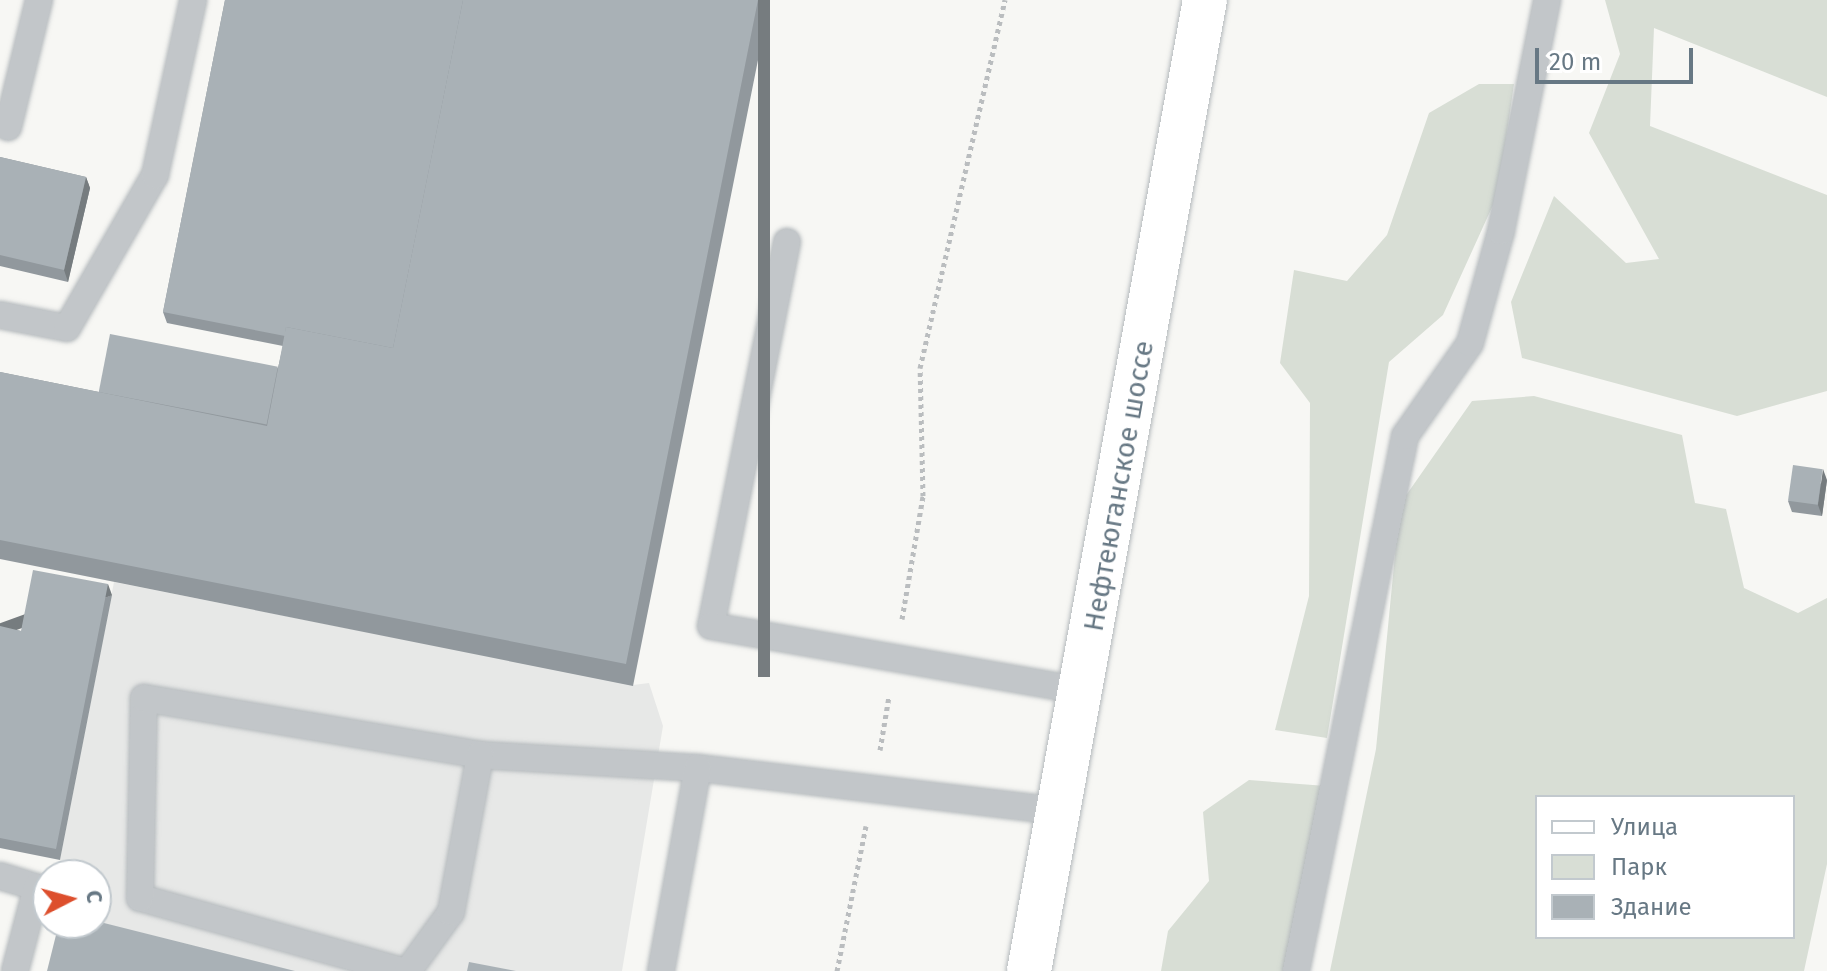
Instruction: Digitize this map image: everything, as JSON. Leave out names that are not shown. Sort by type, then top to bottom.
[{"type":"main road","name":"Нефтеюганское шоссе","points":[[1029,971],[1205,0]]},
{"type":"lane","points":[[8,127],[39,0]]},
{"type":"lane","points":[[0,315],[67,328],[155,175],[193,0]]},
{"type":"lane","points":[[1296,971],[1405,436],[1470,343],[1501,231],[1547,0]]},
{"type":"lane","points":[[787,242],[711,626],[1082,691]]},
{"type":"lane","points":[[402,971],[140,898],[144,698],[480,755],[698,768],[1060,811]]},
{"type":"lane","points":[[408,971],[451,912],[480,755]]},
{"type":"lane","points":[[661,971],[698,768]]},
{"type":"lane","points":[[0,876],[37,887],[15,971]]},
{"type":"path","points":[[837,971],[874,789],[923,496],[920,368],[1005,0]]},
{"type":"shaded area","points":[[114,582],[633,685],[649,683],[663,726],[622,971],[60,971],[84,939],[112,939],[112,859],[60,859]]},
{"type":"green space","points":[[1605,0],[1827,0],[1827,97],[1654,28],[1650,126],[1827,195],[1827,391],[1737,416],[1522,358],[1511,302],[1554,196],[1626,263],[1659,259],[1589,133],[1620,54]]},
{"type":"green space","points":[[1479,84],[1514,84],[1498,194],[1443,315],[1389,362],[1327,738],[1275,730],[1309,596],[1310,403],[1280,363],[1294,270],[1347,281],[1387,235],[1429,113]]},
{"type":"green space","points":[[1534,396],[1682,435],[1695,503],[1726,509],[1744,588],[1798,613],[1827,598],[1827,864],[1804,971],[1330,971],[1376,749],[1400,504],[1472,401]]},
{"type":"green space","points":[[1249,780],[1326,786],[1286,971],[1161,971],[1168,931],[1209,881],[1203,812]]},
{"type":"building","points":[[225,0],[463,0],[393,348],[286,327],[285,336],[163,312]]},
{"type":"building","points":[[463,0],[758,0],[626,664],[0,540],[0,372],[267,426],[286,327],[393,348]]},
{"type":"building","points":[[0,157],[86,177],[64,270],[0,255]]},
{"type":"building","points":[[110,334],[278,367],[267,425],[99,392]]},
{"type":"building","points":[[1793,465],[1823,469],[1818,505],[1788,501]]},
{"type":"building","points":[[33,570],[108,584],[56,849],[0,838],[0,626],[21,631]]},
{"type":"building","points":[[112,925],[295,971],[47,971],[55,939],[112,939]]},
{"type":"building","points":[[469,962],[516,971],[467,971]]}]
